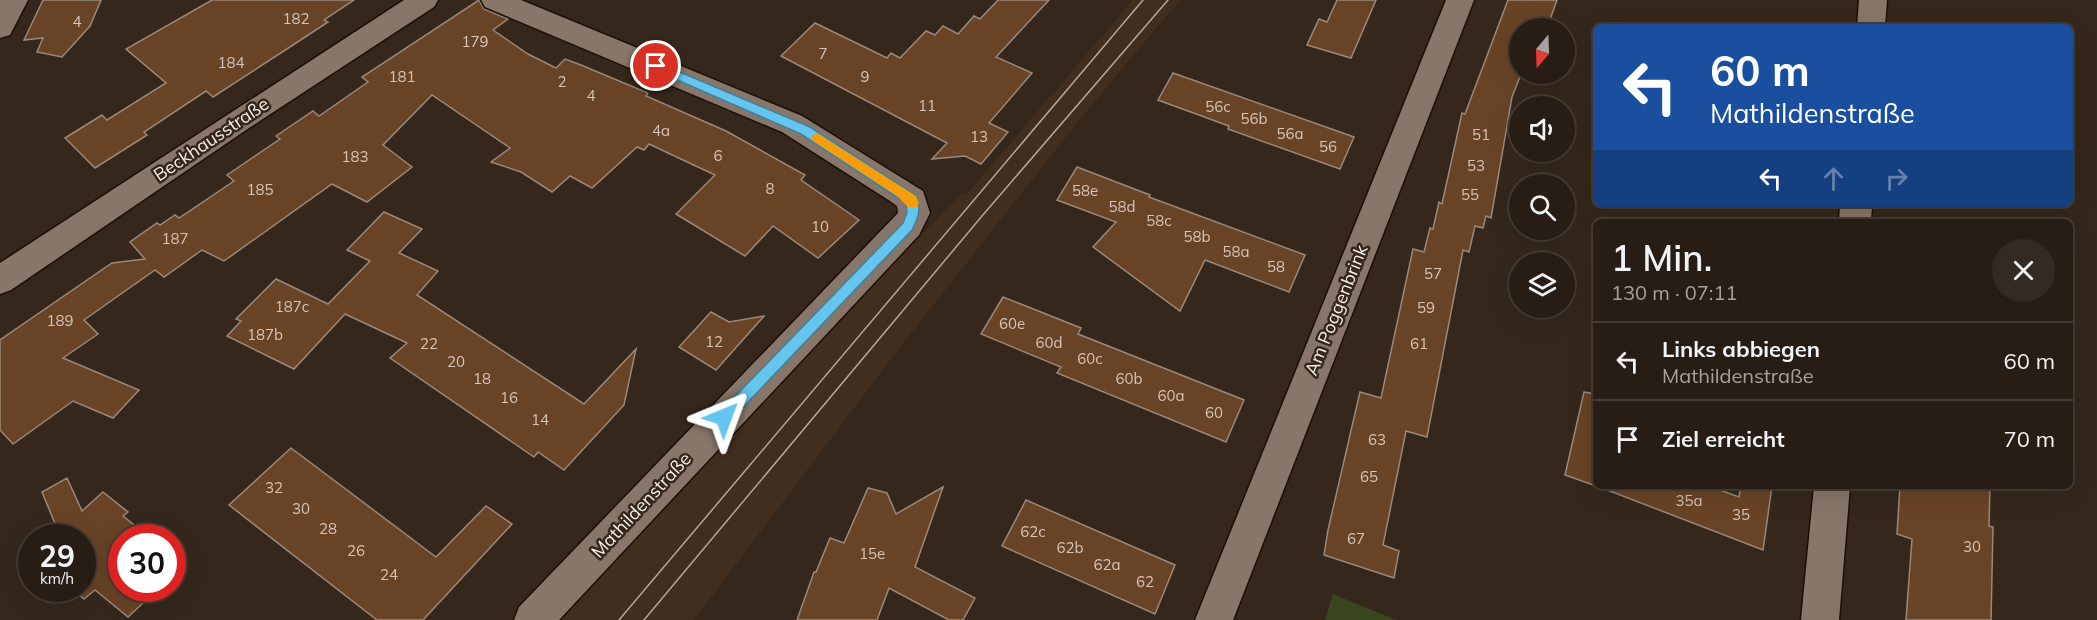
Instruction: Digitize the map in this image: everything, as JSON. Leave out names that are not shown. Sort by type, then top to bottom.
[{"type":"street","points":[[0,27],[14,0]]},
{"type":"street","name":"Beckhausstraße","points":[[0,280],[239,120],[424,0]]},
{"type":"street","name":"Mathildenstraße","points":[[495,0],[799,127],[912,200],[914,213],[908,226],[533,620]]},
{"type":"street","name":"Am Poggenbrink","points":[[1214,620],[1460,0]]},
{"type":"street","points":[[1871,24],[1874,0]]},
{"type":"street","points":[[1820,620],[1832,489]]},
{"type":"shaded area","points":[[1133,0],[1180,0],[1081,118],[894,355],[694,620],[550,620],[621,543],[962,193],[966,195]]},
{"type":"green space","points":[[1333,594],[1396,620],[1325,620]]},
{"type":"building","points":[[43,0],[101,0],[90,26],[62,57],[37,52],[43,38],[24,40]]},
{"type":"building","points":[[212,0],[354,0],[324,20],[328,22],[213,97],[206,91],[144,132],[147,135],[95,168],[65,138],[102,115],[107,120],[166,83],[126,49]]},
{"type":"building","points":[[479,0],[484,9],[508,19],[493,30],[528,54],[556,68],[565,59],[581,65],[648,93],[646,96],[726,131],[805,175],[801,180],[859,220],[818,258],[773,226],[745,256],[676,214],[715,175],[649,144],[644,150],[637,147],[592,188],[570,176],[552,192],[521,172],[491,162],[510,148],[432,95],[383,145],[412,167],[367,202],[332,184],[224,261],[202,250],[164,277],[155,270],[84,320],[98,334],[63,358],[139,390],[113,418],[73,401],[13,444],[0,430],[0,340],[112,263],[145,259],[130,242],[157,223],[160,225],[175,215],[179,218],[234,181],[227,175],[280,139],[276,136],[313,111],[319,116],[368,82],[362,77]]},
{"type":"building","points":[[998,0],[1049,0],[996,57],[1032,73],[989,123],[1008,132],[981,164],[965,156],[932,159],[947,143],[781,56],[815,23],[887,58],[891,53],[900,58],[926,31],[935,35],[943,26],[958,34],[974,16],[980,19]]},
{"type":"building","points":[[1337,0],[1376,0],[1351,58],[1307,45],[1319,19],[1327,22]]},
{"type":"building","points":[[1508,0],[1557,0],[1551,18],[1509,18],[1509,84],[1517,84],[1512,96],[1509,96],[1509,114],[1491,218],[1486,216],[1483,228],[1475,226],[1469,252],[1463,250],[1427,437],[1406,431],[1383,545],[1399,551],[1394,578],[1324,555],[1360,392],[1381,398],[1413,249],[1424,252],[1430,228],[1433,229],[1439,202],[1442,204],[1462,113],[1465,114]]},
{"type":"building","points":[[1173,73],[1354,137],[1340,169],[1228,129],[1229,126],[1158,100]]},
{"type":"building","points":[[1077,167],[1150,195],[1149,197],[1305,255],[1289,292],[1205,260],[1180,311],[1093,247],[1116,222],[1057,200]]},
{"type":"building","points":[[384,212],[422,229],[399,253],[438,271],[417,295],[584,404],[636,349],[624,405],[564,470],[538,452],[534,457],[390,358],[407,343],[345,314],[294,369],[227,336],[241,321],[236,319],[276,279],[328,304],[370,261],[347,250]]},
{"type":"building","points":[[1003,297],[1081,328],[1078,334],[1244,400],[1226,442],[1057,373],[1061,367],[981,334]]},
{"type":"building","points":[[711,312],[729,322],[764,316],[716,370],[679,347]]},
{"type":"building","points":[[1584,392],[1593,394],[1593,485],[1565,475]]},
{"type":"building","points":[[291,448],[436,557],[486,506],[512,524],[423,620],[377,620],[229,505]]},
{"type":"building","points":[[67,478],[82,511],[103,492],[128,512],[123,516],[133,524],[108,524],[108,601],[96,591],[96,524],[55,524],[42,492]]},
{"type":"building","points":[[943,487],[915,567],[975,598],[963,620],[949,620],[889,588],[877,620],[797,620],[814,572],[816,572],[830,538],[844,543],[868,488],[887,493],[896,514]]},
{"type":"building","points":[[1605,489],[1717,489],[1739,497],[1740,489],[1772,489],[1763,550]]},
{"type":"building","points":[[1900,489],[1990,489],[1989,526],[1993,527],[1991,620],[1906,620],[1912,539],[1897,534]]},
{"type":"building","points":[[1026,500],[1175,565],[1155,614],[1002,546]]},
{"type":"building","points":[[110,602],[144,602],[128,617]]},
{"type":"tram line","points":[[619,620],[1143,0]]},
{"type":"tram line","points":[[644,620],[982,216],[1168,0]]},
{"type":"slow traffic","points":[[817,138],[901,192],[912,200],[912,203]]},
{"type":"route","points":[[656,66],[730,96],[806,131],[912,200],[914,213],[908,226],[724,417]]}]
